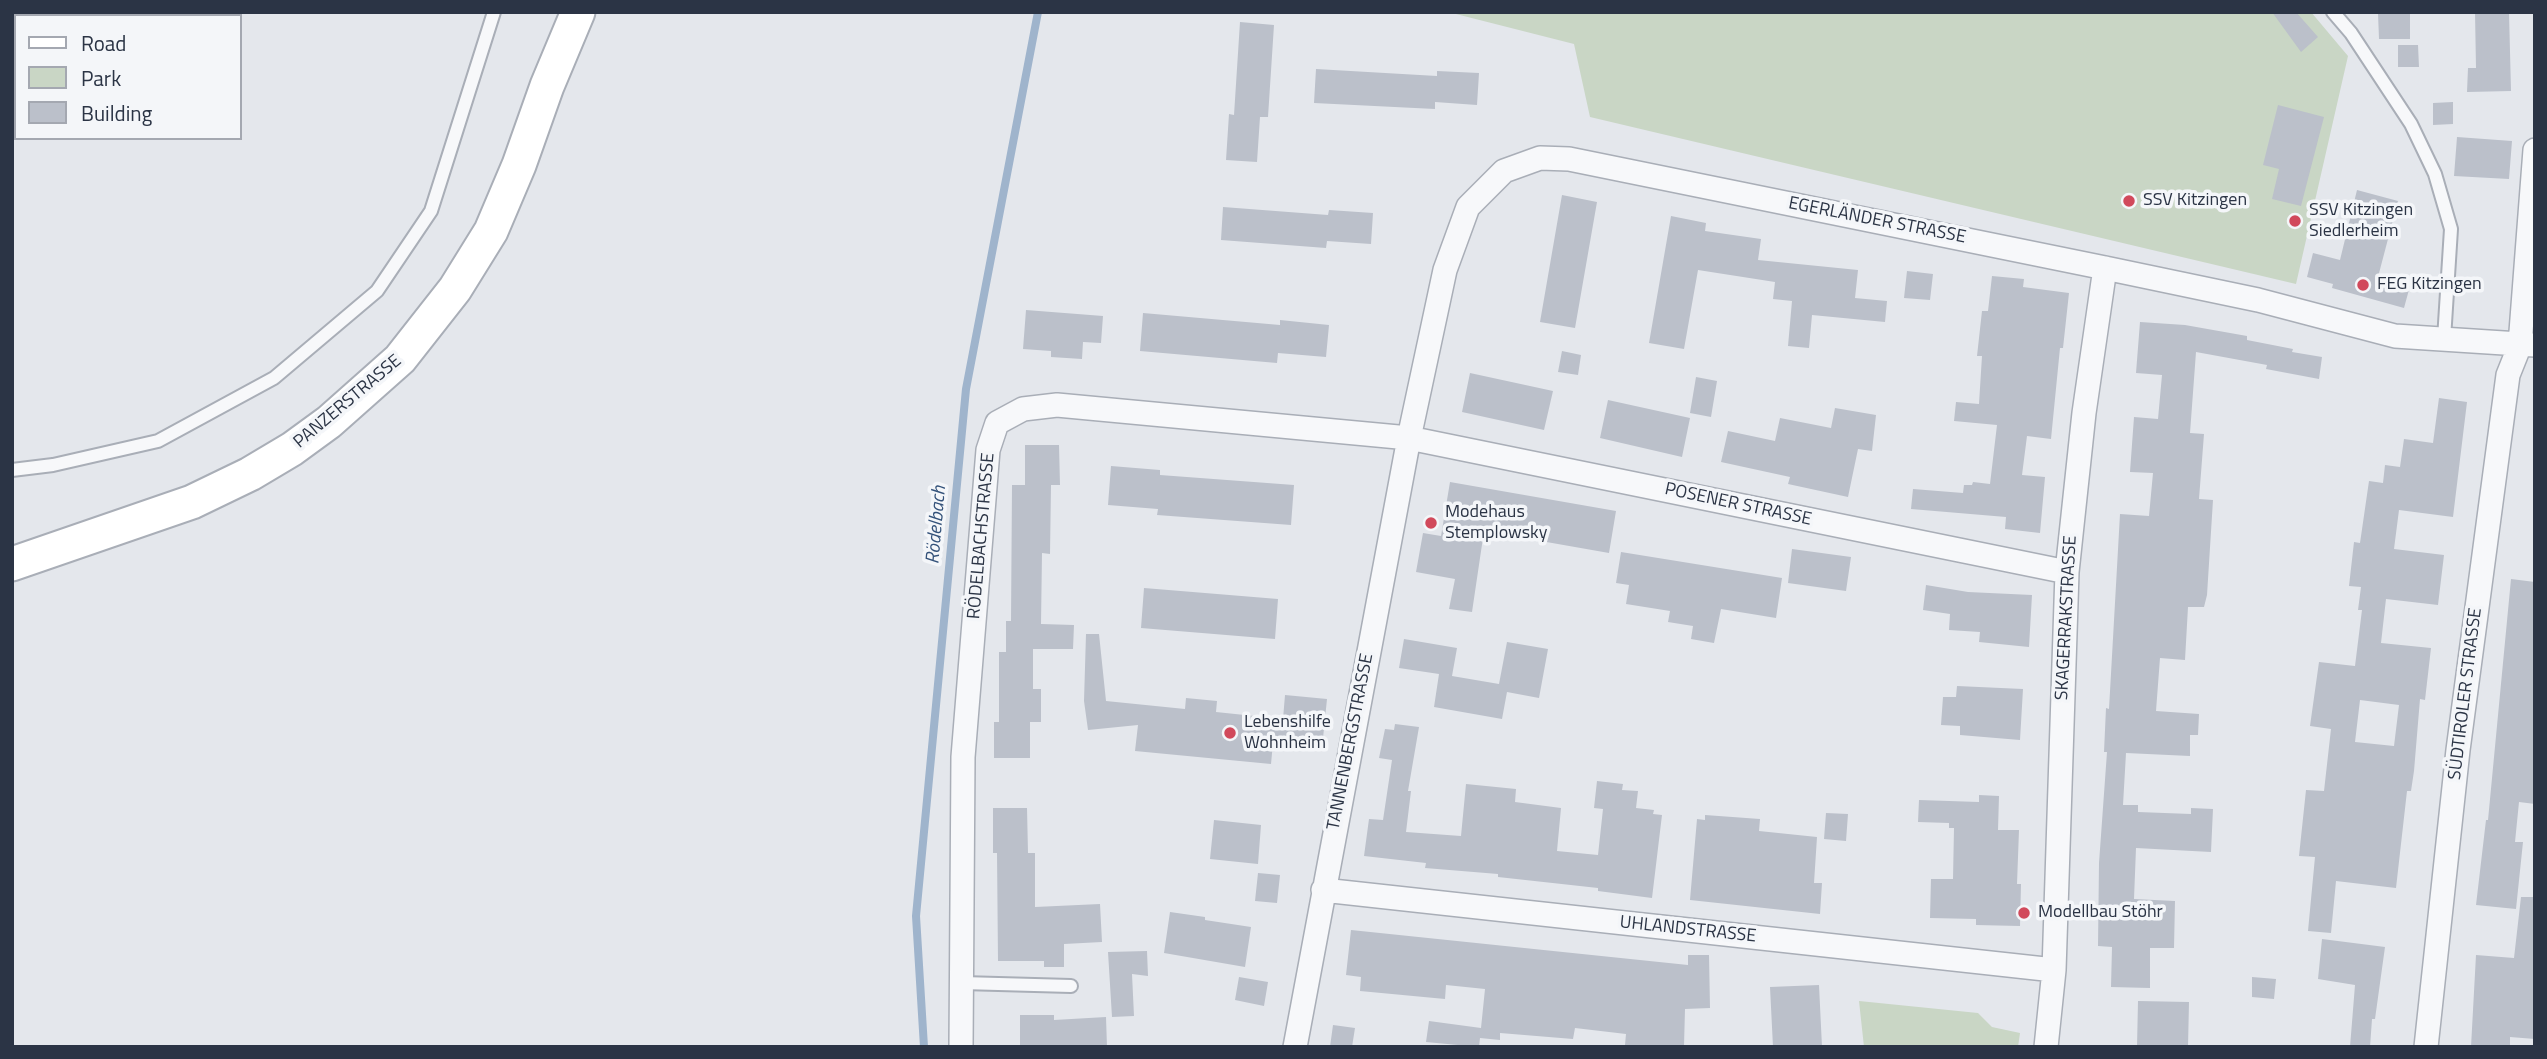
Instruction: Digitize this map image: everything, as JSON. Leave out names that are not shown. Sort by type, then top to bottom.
[{"type":"main road","name":"PANZERSTRASSE","points":[[12,564],[192,502],[250,474],[292,449],[329,422],[400,359],[455,289],[491,231],[578,12]]},
{"type":"street","name":"SÜDTIROLER STRASSE","points":[[2426,1047],[2459,750],[2508,375],[2527,345],[2535,150]]},
{"type":"street","name":"EGERLÄNDER STRASSE","points":[[1409,438],[1445,270],[1468,207],[1504,170],[1540,158],[1592,164],[2105,268],[2258,300],[2395,336],[2527,345]]},
{"type":"street","name":"SKAGERRAKSTRASSE","points":[[2046,1047],[2054,970],[2067,572],[2084,414],[2105,268]]},
{"type":"street","name":"RÖDELBACHSTRASSE","points":[[961,1047],[963,757],[988,450],[997,423],[1023,409],[1057,405],[1409,438]]},
{"type":"street","name":"POSENER STRASSE","points":[[1409,438],[2067,572]]},
{"type":"street","name":"TANNENBERGSTRASSE","points":[[1294,1047],[1409,438]]},
{"type":"street","name":"UHLANDSTRASSE","points":[[1322,890],[2054,970]]},
{"type":"lane","points":[[12,470],[53,466],[158,441],[274,378],[377,291],[431,211],[494,12]]},
{"type":"lane","points":[[2333,12],[2351,33],[2411,124],[2435,174],[2451,229],[2444,339]]},
{"type":"lane","points":[[962,983],[1071,986]]},
{"type":"green space","name":"SSV Kitzingen","points":[[1448,12],[2311,12],[2348,56],[2296,284],[1590,117],[1574,44]]},
{"type":"green space","points":[[1859,1001],[1978,1013],[1992,1027],[2020,1033],[2018,1047],[1864,1047]]},
{"type":"building","points":[[2272,12],[2296,12],[2318,37],[2301,52]]},
{"type":"building","points":[[2475,12],[2509,12],[2511,91],[2467,92],[2468,68],[2476,68]]},
{"type":"building","points":[[2378,13],[2410,13],[2410,39],[2379,39]]},
{"type":"building","points":[[1240,22],[1274,25],[1268,117],[1260,117],[1257,162],[1226,160],[1229,114],[1234,115]]},
{"type":"building","points":[[2398,45],[2418,45],[2419,67],[2398,67]]},
{"type":"building","points":[[1316,69],[1437,76],[1437,71],[1479,73],[1477,105],[1435,102],[1435,109],[1314,103]]},
{"type":"building","points":[[2453,102],[2453,124],[2433,125],[2433,103]]},
{"type":"building","points":[[2278,105],[2324,117],[2301,206],[2272,199],[2279,169],[2263,165]]},
{"type":"building","points":[[2457,137],[2512,141],[2509,179],[2454,176]]},
{"type":"building","points":[[2357,190],[2398,201],[2378,277],[2410,286],[2404,308],[2332,288],[2333,284],[2307,277],[2313,253],[2340,260]]},
{"type":"building","points":[[1562,195],[1597,202],[1575,328],[1540,322]]},
{"type":"building","points":[[1223,207],[1328,215],[1329,210],[1373,213],[1371,244],[1327,241],[1326,248],[1221,240]]},
{"type":"building","points":[[1671,216],[1706,223],[1705,231],[1761,239],[1758,260],[1858,270],[1855,298],[1887,301],[1885,322],[1812,315],[1809,348],[1788,346],[1792,301],[1773,299],[1775,282],[1698,270],[1684,349],[1649,343]]},
{"type":"building","points":[[1907,271],[1933,274],[1930,300],[1904,298]]},
{"type":"building","points":[[1992,276],[2024,279],[2023,287],[2069,293],[2063,348],[2060,348],[2051,439],[2027,436],[2022,475],[2045,477],[2040,533],[2005,529],[2006,517],[1911,509],[1913,489],[1963,493],[1964,485],[1972,485],[1973,482],[1990,484],[1997,425],[1954,421],[1956,402],[1979,404],[1982,356],[1977,356],[1982,311],[1988,311]]},
{"type":"building","points":[[1026,310],[1103,316],[1101,343],[1083,342],[1082,359],[1051,357],[1051,351],[1023,349]]},
{"type":"building","points":[[1143,313],[1280,325],[1280,320],[1329,325],[1326,357],[1278,353],[1277,363],[1140,351]]},
{"type":"building","points":[[2140,322],[2185,325],[2247,336],[2247,340],[2322,357],[2319,379],[2266,369],[2267,365],[2196,352],[2190,433],[2204,434],[2199,499],[2213,500],[2207,595],[2204,607],[2188,607],[2185,660],[2160,658],[2156,711],[2199,714],[2198,735],[2190,735],[2190,756],[2126,753],[2123,805],[2138,805],[2138,812],[2191,814],[2191,808],[2213,809],[2211,852],[2136,848],[2134,899],[2175,901],[2174,948],[2150,948],[2150,988],[2111,987],[2112,947],[2098,946],[2099,863],[2107,752],[2104,752],[2106,708],[2109,709],[2120,514],[2149,516],[2153,473],[2130,472],[2134,417],[2158,419],[2162,375],[2136,373]]},
{"type":"building","points":[[1562,351],[1581,355],[1578,375],[1558,372]]},
{"type":"building","points":[[1470,373],[1553,391],[1544,430],[1462,412]]},
{"type":"building","points":[[1696,377],[1717,381],[1711,417],[1690,413]]},
{"type":"building","points":[[2439,398],[2467,402],[2453,517],[2399,510],[2394,549],[2444,555],[2438,605],[2386,599],[2381,643],[2431,648],[2425,700],[2420,699],[2414,771],[2411,791],[2407,791],[2396,888],[2336,881],[2331,933],[2308,931],[2315,857],[2299,856],[2306,790],[2324,791],[2331,729],[2310,726],[2319,662],[2355,666],[2362,610],[2358,610],[2361,587],[2349,586],[2354,542],[2360,543],[2369,481],[2383,483],[2385,465],[2400,467],[2404,439],[2433,443]],"holes":[[[2360,700],[2399,705],[2394,746],[2355,742]]]},
{"type":"building","points":[[1608,400],[1690,418],[1682,457],[1600,438]]},
{"type":"building","points":[[1835,408],[1876,415],[1872,451],[1858,449],[1848,497],[1788,484],[1790,477],[1721,462],[1728,431],[1775,441],[1780,418],[1831,428]]},
{"type":"building","points":[[1025,445],[1059,445],[1060,485],[1051,485],[1050,554],[1042,553],[1041,624],[1074,625],[1073,649],[1033,649],[1033,689],[1041,689],[1041,722],[1030,722],[1030,758],[994,758],[994,722],[999,722],[999,652],[1006,652],[1006,621],[1011,621],[1012,485],[1025,485]]},
{"type":"building","points":[[1111,466],[1160,470],[1160,475],[1294,485],[1291,525],[1157,515],[1158,509],[1108,505]]},
{"type":"building","points":[[1450,482],[1616,511],[1609,553],[1484,531],[1472,612],[1449,609],[1455,579],[1416,572],[1423,533],[1441,536]]},
{"type":"building","points":[[1792,549],[1851,557],[1846,591],[1788,583]]},
{"type":"building","points":[[1621,552],[1782,578],[1776,618],[1721,609],[1714,643],[1691,639],[1693,626],[1668,622],[1670,611],[1626,604],[1629,585],[1616,583]]},
{"type":"building","points":[[2511,579],[2535,582],[2535,804],[2519,802],[2515,842],[2523,842],[2516,909],[2476,905],[2488,820]]},
{"type":"building","points":[[1926,585],[1968,592],[2032,595],[2029,647],[1979,642],[1980,632],[1949,630],[1950,614],[1923,610]]},
{"type":"building","points":[[1144,588],[1278,599],[1275,639],[1141,628]]},
{"type":"building","name":"Lebenshilfe Wohnheim","points":[[1086,634],[1099,634],[1106,701],[1185,709],[1186,698],[1217,701],[1216,712],[1283,719],[1285,695],[1327,699],[1322,748],[1273,743],[1271,764],[1135,751],[1138,725],[1088,730],[1084,701]]},
{"type":"building","points":[[1404,639],[1457,648],[1452,676],[1499,684],[1507,642],[1548,649],[1539,698],[1507,692],[1502,719],[1434,707],[1439,674],[1399,668]]},
{"type":"building","points":[[1957,686],[2023,689],[2020,740],[1960,735],[1960,726],[1941,725],[1943,697],[1956,697]]},
{"type":"building","points":[[1395,724],[1419,727],[1408,791],[1411,791],[1406,832],[1461,836],[1466,784],[1516,789],[1515,802],[1561,808],[1557,851],[1598,855],[1603,809],[1594,808],[1597,781],[1623,784],[1622,790],[1638,791],[1636,808],[1654,810],[1653,814],[1662,815],[1652,898],[1598,891],[1598,888],[1498,877],[1498,874],[1425,868],[1426,863],[1364,856],[1369,819],[1383,820],[1392,760],[1379,758],[1385,729],[1394,730]]},
{"type":"building","points":[[1979,795],[1999,796],[1998,830],[2019,830],[2017,884],[2021,884],[2020,926],[1976,925],[1976,919],[1930,918],[1931,879],[1953,879],[1954,828],[1949,828],[1949,823],[1918,822],[1919,800],[1979,802]]},
{"type":"building","points":[[993,808],[1027,808],[1028,853],[1035,853],[1035,907],[1100,904],[1102,942],[1064,944],[1064,967],[1044,967],[1044,961],[998,961],[997,853],[993,853]]},
{"type":"building","points":[[1826,813],[1848,814],[1846,841],[1824,839]]},
{"type":"building","points":[[1705,815],[1760,819],[1759,831],[1817,837],[1814,883],[1822,883],[1820,914],[1690,900],[1697,819],[1705,820]]},
{"type":"building","points":[[1214,820],[1261,825],[1258,864],[1210,859]]},
{"type":"building","points":[[1258,873],[1280,875],[1277,903],[1255,901]]},
{"type":"building","points":[[2521,897],[2535,897],[2535,1039],[2510,1037],[2510,1047],[2471,1047],[2476,955],[2514,958]]},
{"type":"building","points":[[1170,912],[1251,927],[1245,967],[1164,953]]},
{"type":"building","points":[[1351,930],[1688,965],[1688,955],[1709,955],[1710,1008],[1685,1009],[1684,1046],[1625,1045],[1626,1034],[1575,1028],[1573,1039],[1500,1033],[1500,1040],[1480,1038],[1479,1047],[1426,1042],[1429,1021],[1481,1028],[1485,989],[1446,985],[1445,999],[1360,991],[1361,977],[1346,975]]},
{"type":"building","points":[[2322,939],[2385,947],[2375,1019],[2372,1019],[2370,1047],[2350,1047],[2355,985],[2318,979]]},
{"type":"building","points":[[1147,951],[1148,976],[1132,974],[1134,1016],[1112,1017],[1108,952]]},
{"type":"building","points":[[1239,977],[1268,982],[1264,1006],[1235,1000]]},
{"type":"building","points":[[2252,977],[2276,979],[2274,999],[2252,997]]},
{"type":"building","points":[[1819,985],[1822,1047],[1773,1047],[1770,987]]},
{"type":"building","points":[[2138,1001],[2189,1002],[2188,1047],[2137,1047]]},
{"type":"building","points":[[1020,1015],[1054,1015],[1054,1020],[1106,1017],[1107,1047],[1020,1047]]},
{"type":"building","points":[[1333,1025],[1355,1028],[1352,1047],[1330,1047]]},
{"type":"waterway","name":"Rödelbach","points":[[924,1047],[916,916],[966,389],[1038,12]]},
{"type":"place","name":"SSV Kitzingen","points":[[2129,201]]},
{"type":"place","name":"SSV Kitzingen Siedlerheim","points":[[2295,221]]},
{"type":"place","name":"FEG Kitzingen","points":[[2363,285]]},
{"type":"place","name":"Modehaus Stemplowsky","points":[[1431,523]]},
{"type":"place","name":"Lebenshilfe Wohnheim","points":[[1230,733]]},
{"type":"place","name":"Modellbau Stöhr","points":[[2024,913]]}]
